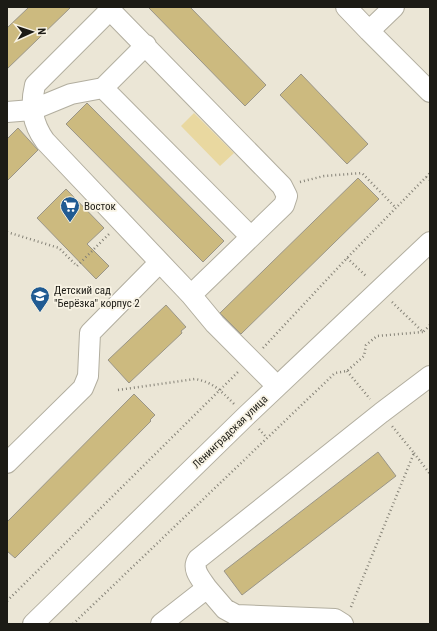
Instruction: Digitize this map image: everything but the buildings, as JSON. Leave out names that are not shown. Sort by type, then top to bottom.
[{"type":"street","points":[[346,7],[430,92]]},
{"type":"street","points":[[369,31],[394,7]]},
{"type":"street","points":[[191,295],[284,204],[287,196],[282,186],[146,45],[109,9],[35,85],[32,95],[32,110],[37,131],[121,223],[191,295],[215,324],[250,361],[277,386]]},
{"type":"street","points":[[7,112],[32,110],[71,94],[103,88],[146,45]]},
{"type":"street","points":[[103,88],[251,237]]},
{"type":"street","name":"Ленинградская улица","points":[[33,624],[277,386],[430,242]]},
{"type":"street","points":[[7,463],[83,388],[88,376],[90,333],[159,263]]},
{"type":"street","points":[[346,617],[335,619],[236,615],[225,609],[207,588],[195,568],[196,562],[380,413],[430,376]]},
{"type":"street","points":[[161,624],[207,588]]},
{"type":"path","points":[[282,186],[324,176],[362,173],[396,208]]},
{"type":"path","points":[[7,601],[250,361],[430,173]]},
{"type":"path","points":[[426,177],[430,180]]},
{"type":"path","points":[[7,232],[59,248],[77,266],[121,223]]},
{"type":"path","points":[[73,624],[335,374],[347,371],[364,356],[366,345],[377,336],[423,332]]},
{"type":"path","points":[[347,371],[430,474]]},
{"type":"path","points":[[118,390],[194,379],[203,380],[214,385],[220,390],[267,438]]},
{"type":"path","points":[[346,617],[414,453]]},
{"type":"shaded area","points":[[194,113],[234,153],[220,166],[181,126]]},
{"type":"place","name":"Восток","points":[[70,223]]},
{"type":"place","name":"Детский сад \"Берёзка\" корпус 2","points":[[40,313]]}]
